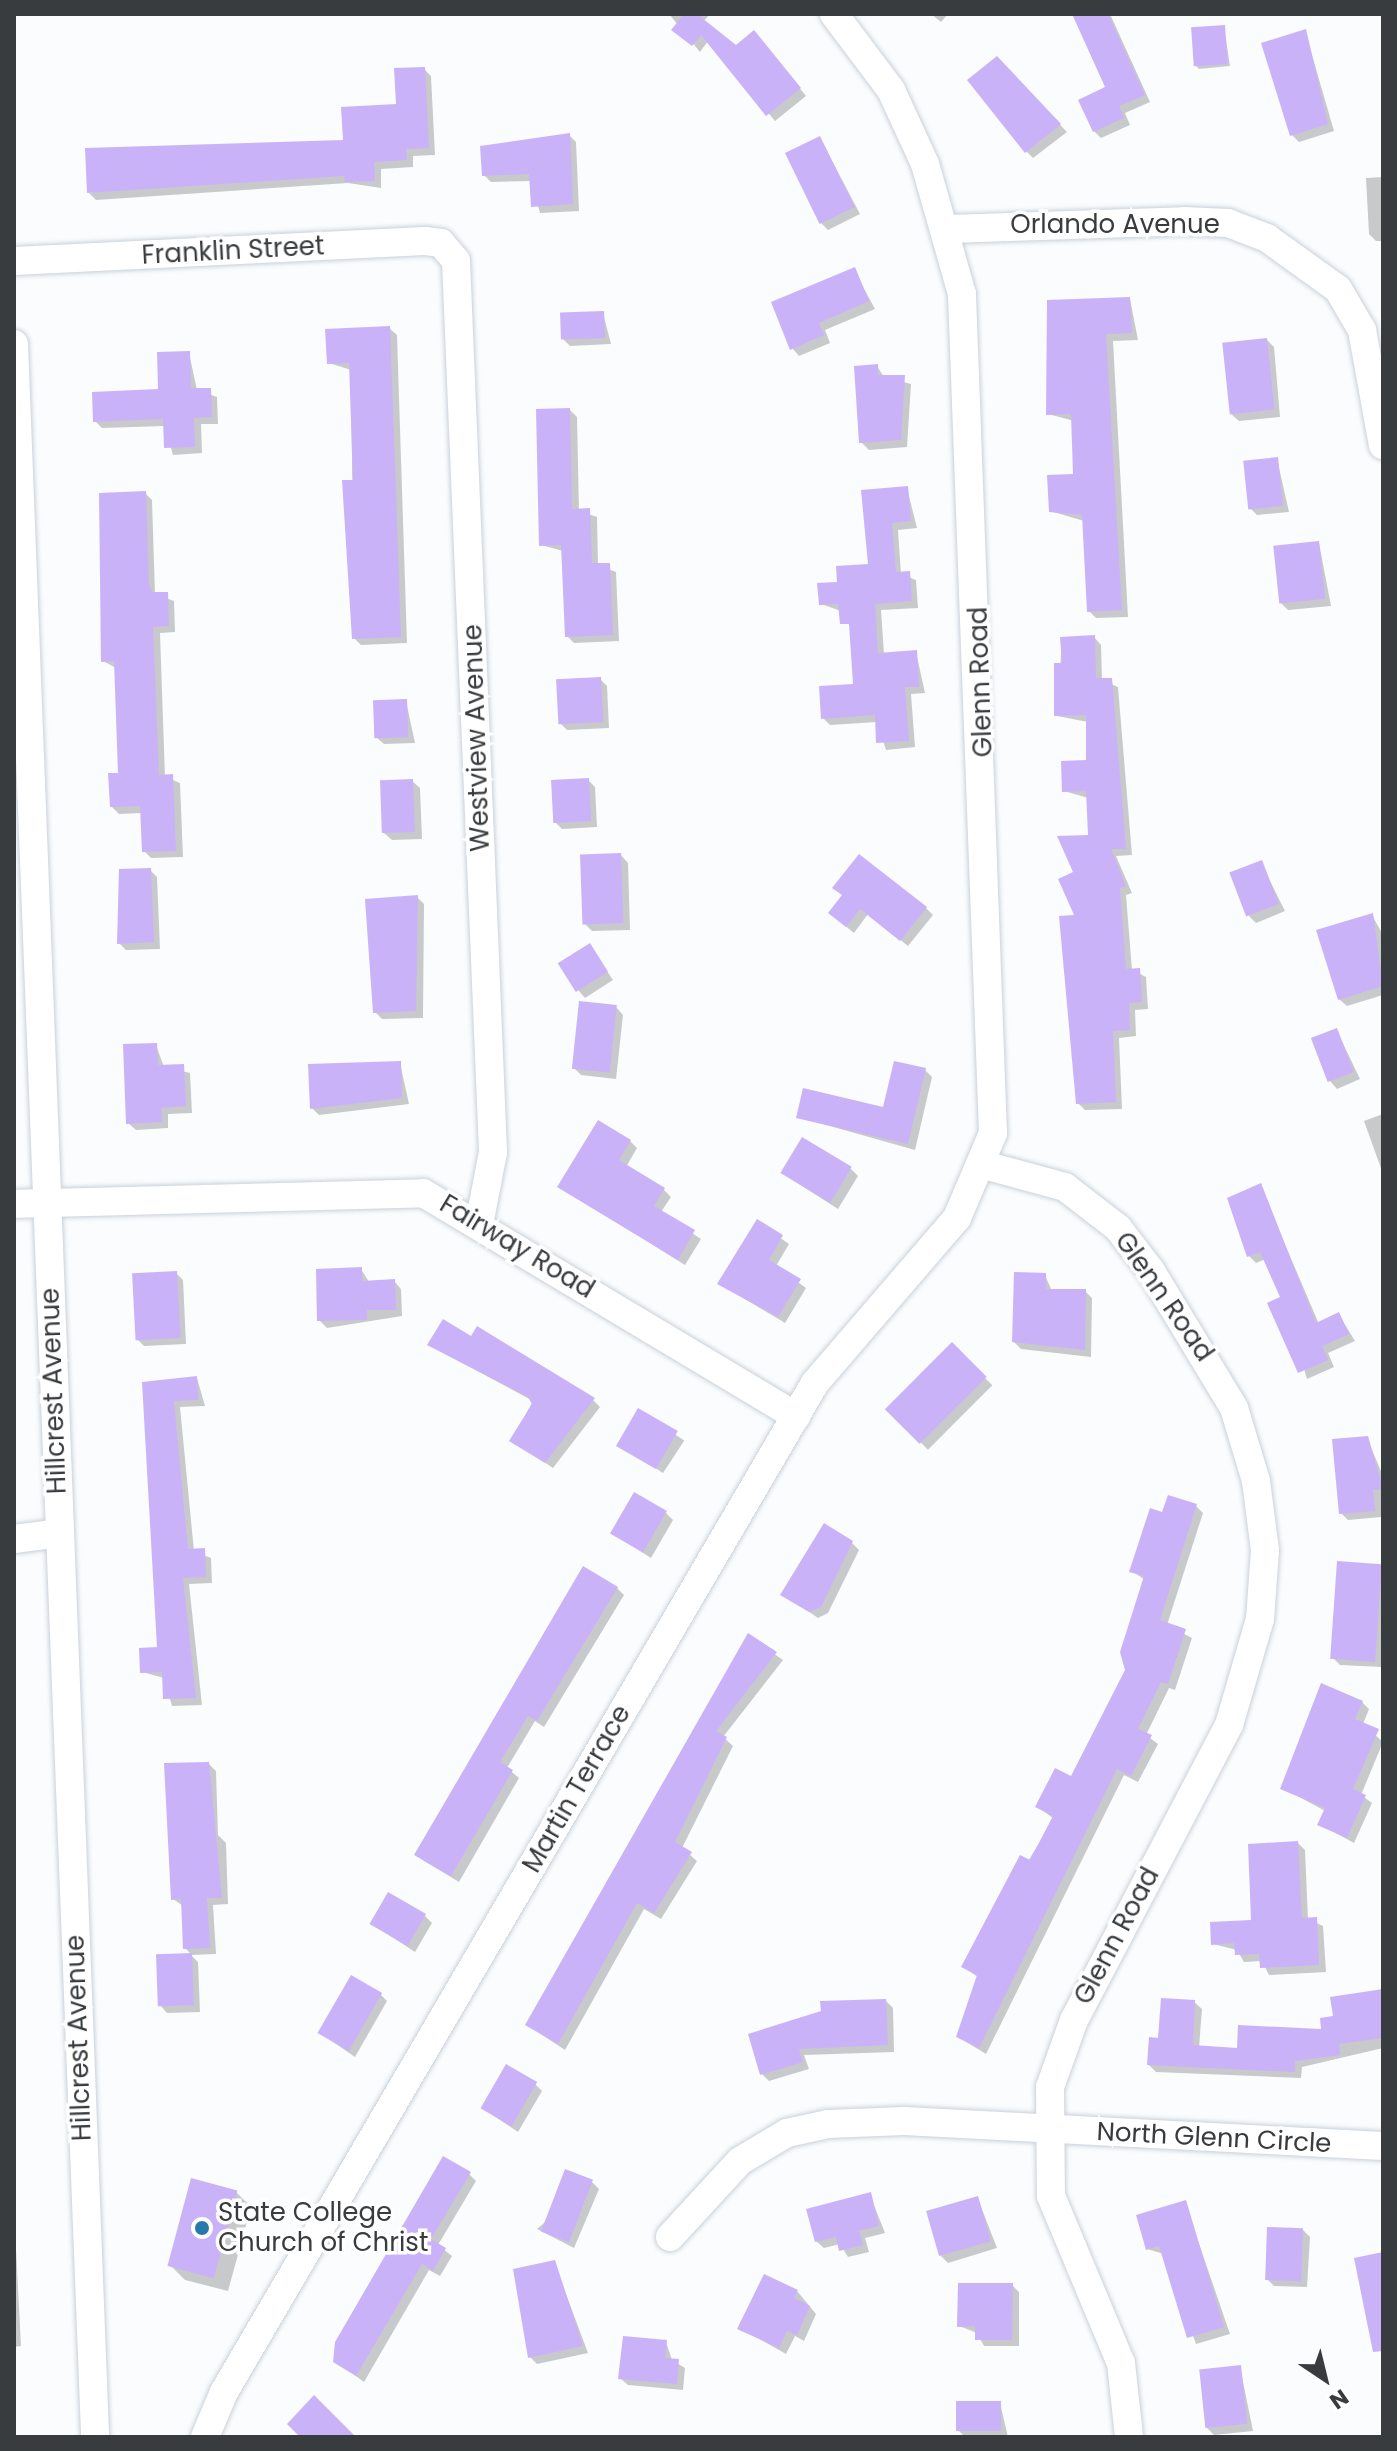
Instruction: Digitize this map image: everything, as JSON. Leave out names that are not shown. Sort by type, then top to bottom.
[{"type":"street","name":"Glenn Road","points":[[834,14],[891,90],[949,229],[969,381],[996,1097],[984,1165],[1065,1187],[1118,1228],[1151,1271],[1234,1408],[1256,1481],[1265,1550],[1260,1619],[1229,1725],[1074,2020],[1050,2087],[1046,2129],[1051,2196],[1121,2363],[1129,2437]]},
{"type":"street","name":"Orlando Avenue","points":[[949,229],[1184,221],[1228,223],[1267,238],[1338,289],[1362,330],[1383,445]]},
{"type":"street","name":"Franklin Street","points":[[14,261],[425,241],[450,250]]},
{"type":"street","name":"Westview Avenue","points":[[450,250],[459,275],[493,1152],[479,1225]]},
{"type":"street","name":"Hillcrest Avenue","points":[[14,344],[95,2437]]},
{"type":"street","name":"Martin Terrace","points":[[205,2437],[224,2392],[815,1383],[957,1218],[984,1165]]},
{"type":"street","name":"Fairway Road","points":[[14,1204],[402,1190],[440,1198],[479,1225],[796,1416]]},
{"type":"street","points":[[14,1539],[60,1533]]},
{"type":"street","name":"North Glenn Circle","points":[[670,2237],[740,2161],[787,2133],[904,2121],[1383,2146]]},
{"type":"building","points":[[684,14],[697,14],[736,45],[754,30],[801,88],[766,116],[701,35],[692,46],[671,30]]},
{"type":"building","points":[[1072,14],[1108,14],[1145,95],[1119,106],[1124,118],[1093,132],[1078,100],[1105,87]]},
{"type":"building","points":[[1225,25],[1228,64],[1194,66],[1191,27]]},
{"type":"building","points":[[1306,29],[1328,124],[1290,136],[1261,43]]},
{"type":"building","points":[[997,56],[1061,124],[1025,153],[967,80]]},
{"type":"building","points":[[425,67],[429,148],[406,149],[407,160],[374,162],[375,181],[345,182],[344,176],[87,193],[85,148],[343,140],[341,107],[396,104],[394,68]]},
{"type":"building","points":[[570,133],[573,204],[531,207],[529,174],[482,176],[480,146]]},
{"type":"building","points":[[820,136],[855,207],[820,224],[785,153]]},
{"type":"building","points":[[855,267],[869,301],[819,323],[824,335],[790,350],[771,302]]},
{"type":"building","points":[[1130,297],[1132,333],[1106,334],[1122,610],[1087,612],[1082,515],[1049,512],[1047,475],[1073,474],[1071,414],[1046,415],[1047,300]]},
{"type":"building","points":[[604,311],[605,338],[561,340],[560,313]]},
{"type":"building","points":[[390,326],[401,637],[352,639],[342,480],[353,480],[349,363],[327,364],[325,329]]},
{"type":"building","points":[[1267,338],[1275,410],[1230,414],[1222,343]]},
{"type":"building","points":[[190,351],[191,388],[211,388],[212,417],[194,418],[195,447],[164,448],[163,419],[93,422],[92,392],[158,389],[157,352]]},
{"type":"building","points":[[878,364],[878,375],[905,375],[901,440],[859,443],[854,366]]},
{"type":"building","points":[[570,408],[572,509],[590,508],[592,563],[610,563],[613,635],[565,637],[561,545],[539,546],[536,409]]},
{"type":"building","points":[[1278,457],[1283,506],[1248,509],[1243,461]]},
{"type":"building","points":[[908,486],[911,521],[892,523],[896,572],[910,571],[912,601],[875,604],[878,653],[917,650],[919,687],[905,687],[909,741],[876,743],[875,715],[821,719],[819,686],[853,684],[849,624],[840,624],[838,604],[819,605],[817,583],[837,582],[836,566],[868,564],[861,490]]},
{"type":"building","points":[[146,491],[149,584],[152,592],[168,592],[169,626],[153,627],[159,775],[173,774],[176,851],[142,852],[140,806],[110,807],[108,773],[118,773],[114,661],[101,662],[99,493]]},
{"type":"building","points":[[1319,541],[1325,599],[1279,603],[1273,546]]},
{"type":"building","points":[[1095,635],[1096,678],[1112,678],[1126,849],[1111,849],[1126,886],[1120,888],[1126,969],[1140,968],[1142,1002],[1129,1003],[1130,1030],[1113,1031],[1116,1102],[1076,1104],[1059,916],[1074,915],[1058,879],[1073,872],[1057,836],[1088,835],[1086,791],[1062,792],[1061,761],[1086,760],[1086,715],[1054,716],[1054,663],[1062,663],[1060,637]]},
{"type":"building","points":[[601,677],[603,722],[558,724],[556,679]]},
{"type":"building","points":[[407,699],[408,737],[374,738],[373,700]]},
{"type":"building","points":[[589,778],[591,821],[553,823],[551,780]]},
{"type":"building","points":[[413,779],[415,832],[382,833],[380,780]]},
{"type":"building","points":[[621,853],[623,923],[582,924],[580,854]]},
{"type":"building","points":[[859,854],[927,907],[900,941],[860,909],[846,927],[828,913],[842,895],[832,888]]},
{"type":"building","points":[[1262,860],[1279,904],[1246,916],[1229,873]]},
{"type":"building","points":[[151,868],[154,942],[117,944],[119,869]]},
{"type":"building","points":[[418,895],[416,1011],[373,1013],[365,899]]},
{"type":"building","points":[[1373,913],[1383,986],[1338,1000],[1316,930]]},
{"type":"building","points":[[590,943],[608,972],[576,992],[558,963]]},
{"type":"building","points":[[579,1001],[617,1005],[610,1073],[572,1069]]},
{"type":"building","points":[[1337,1028],[1354,1072],[1328,1082],[1311,1038]]},
{"type":"building","points":[[157,1043],[158,1065],[184,1064],[186,1106],[161,1108],[162,1122],[126,1124],[123,1044]]},
{"type":"building","points":[[401,1061],[402,1098],[310,1109],[308,1064]]},
{"type":"building","points":[[894,1061],[926,1068],[908,1144],[796,1118],[803,1088],[883,1107]]},
{"type":"building","points":[[598,1120],[631,1140],[619,1160],[665,1188],[654,1206],[695,1230],[678,1260],[557,1187]]},
{"type":"building","points":[[802,1137],[852,1167],[830,1203],[780,1173]]},
{"type":"building","points":[[1261,1183],[1316,1323],[1339,1312],[1349,1334],[1322,1346],[1328,1360],[1298,1373],[1267,1303],[1280,1297],[1260,1252],[1247,1257],[1227,1198]]},
{"type":"building","points":[[757,1219],[783,1235],[769,1260],[801,1279],[778,1317],[717,1284]]},
{"type":"building","points":[[362,1267],[362,1281],[395,1279],[396,1310],[367,1310],[367,1320],[317,1321],[316,1269]]},
{"type":"building","points":[[177,1271],[181,1338],[136,1340],[132,1273]]},
{"type":"building","points":[[1014,1272],[1046,1273],[1046,1289],[1086,1289],[1085,1350],[1012,1342]]},
{"type":"building","points":[[443,1319],[471,1336],[477,1326],[595,1398],[545,1463],[509,1441],[532,1404],[528,1397],[427,1345]]},
{"type":"building","points":[[952,1342],[987,1377],[919,1444],[885,1409]]},
{"type":"building","points":[[197,1376],[198,1400],[174,1401],[188,1549],[205,1548],[206,1577],[183,1578],[196,1698],[163,1699],[162,1672],[140,1673],[139,1648],[157,1647],[142,1382]]},
{"type":"building","points":[[638,1408],[678,1431],[656,1469],[616,1446]]},
{"type":"building","points":[[1368,1436],[1383,1489],[1373,1490],[1375,1511],[1339,1514],[1332,1439]]},
{"type":"building","points":[[634,1492],[667,1511],[643,1553],[610,1534]]},
{"type":"building","points":[[1168,1495],[1197,1504],[1160,1620],[1186,1629],[1168,1684],[1161,1682],[1138,1729],[1152,1735],[1131,1776],[1117,1769],[979,2048],[956,2037],[977,1975],[961,1967],[1020,1855],[1030,1860],[1053,1816],[1035,1807],[1055,1768],[1071,1776],[1125,1670],[1120,1652],[1144,1576],[1129,1572],[1150,1508],[1162,1512]]},
{"type":"building","points":[[824,1523],[853,1541],[821,1607],[809,1612],[780,1595]]},
{"type":"building","points":[[1337,1561],[1382,1564],[1375,1662],[1330,1659]]},
{"type":"building","points":[[583,1566],[618,1587],[537,1721],[528,1716],[500,1762],[513,1770],[451,1876],[414,1855]]},
{"type":"building","points":[[748,1633],[777,1652],[716,1731],[727,1737],[675,1842],[692,1852],[654,1913],[637,1903],[558,2044],[525,2025]]},
{"type":"building","points":[[1321,1683],[1363,1701],[1355,1719],[1379,1729],[1353,1789],[1366,1795],[1347,1838],[1317,1825],[1325,1808],[1280,1789]]},
{"type":"building","points":[[209,1762],[222,1898],[207,1898],[210,1948],[183,1949],[181,1899],[171,1900],[164,1763]]},
{"type":"building","points":[[1298,1841],[1302,1918],[1317,1917],[1319,1965],[1260,1968],[1259,1954],[1235,1955],[1234,1943],[1211,1945],[1210,1922],[1251,1920],[1248,1844]]},
{"type":"building","points":[[388,1892],[426,1914],[408,1946],[370,1924]]},
{"type":"building","points":[[192,1953],[194,2005],[158,2006],[156,1954]]},
{"type":"building","points":[[351,1975],[382,1993],[349,2051],[318,2033]]},
{"type":"building","points":[[1383,1989],[1383,2038],[1339,2044],[1340,2055],[1295,2061],[1295,2072],[1147,2065],[1149,2037],[1158,2038],[1161,1998],[1195,2000],[1193,2045],[1237,2048],[1238,2025],[1321,2029],[1320,2018],[1333,2016],[1330,1997]]},
{"type":"building","points":[[886,1999],[888,2045],[799,2049],[803,2062],[760,2075],[748,2034],[821,2011],[820,2001]]},
{"type":"building","points":[[506,2064],[537,2082],[512,2126],[480,2108]]},
{"type":"building","points":[[443,2156],[471,2172],[431,2239],[446,2248],[433,2271],[422,2264],[356,2376],[333,2362],[335,2342]]},
{"type":"building","points":[[565,2169],[593,2180],[569,2242],[541,2232]]},
{"type":"building","name":"State College Church of Christ","points":[[191,2178],[237,2190],[214,2278],[167,2266]]},
{"type":"building","points":[[871,2192],[879,2226],[859,2231],[863,2245],[839,2251],[836,2237],[815,2242],[806,2209]]},
{"type":"building","points":[[978,2196],[991,2241],[939,2256],[926,2211]]},
{"type":"building","points":[[1186,2200],[1224,2327],[1187,2338],[1159,2246],[1146,2250],[1136,2215]]},
{"type":"building","points":[[1267,2227],[1303,2228],[1301,2281],[1265,2280]]},
{"type":"building","points":[[1383,2252],[1383,2351],[1373,2352],[1354,2258]]},
{"type":"building","points":[[555,2260],[583,2346],[528,2358],[513,2269]]},
{"type":"building","points":[[764,2274],[798,2290],[794,2298],[810,2306],[797,2335],[787,2331],[779,2348],[737,2329]]},
{"type":"building","points":[[958,2283],[1013,2283],[1012,2340],[975,2340],[975,2326],[957,2327]]},
{"type":"building","points":[[623,2336],[667,2340],[665,2358],[679,2359],[677,2384],[618,2379]]},
{"type":"building","points":[[1241,2365],[1247,2424],[1205,2428],[1199,2369]]},
{"type":"building","points":[[314,2395],[356,2437],[300,2437],[287,2424]]},
{"type":"building","points":[[956,2401],[1001,2401],[1001,2431],[956,2431]]},
{"type":"place","name":"State College Church of Christ","points":[[202,2228]]}]
